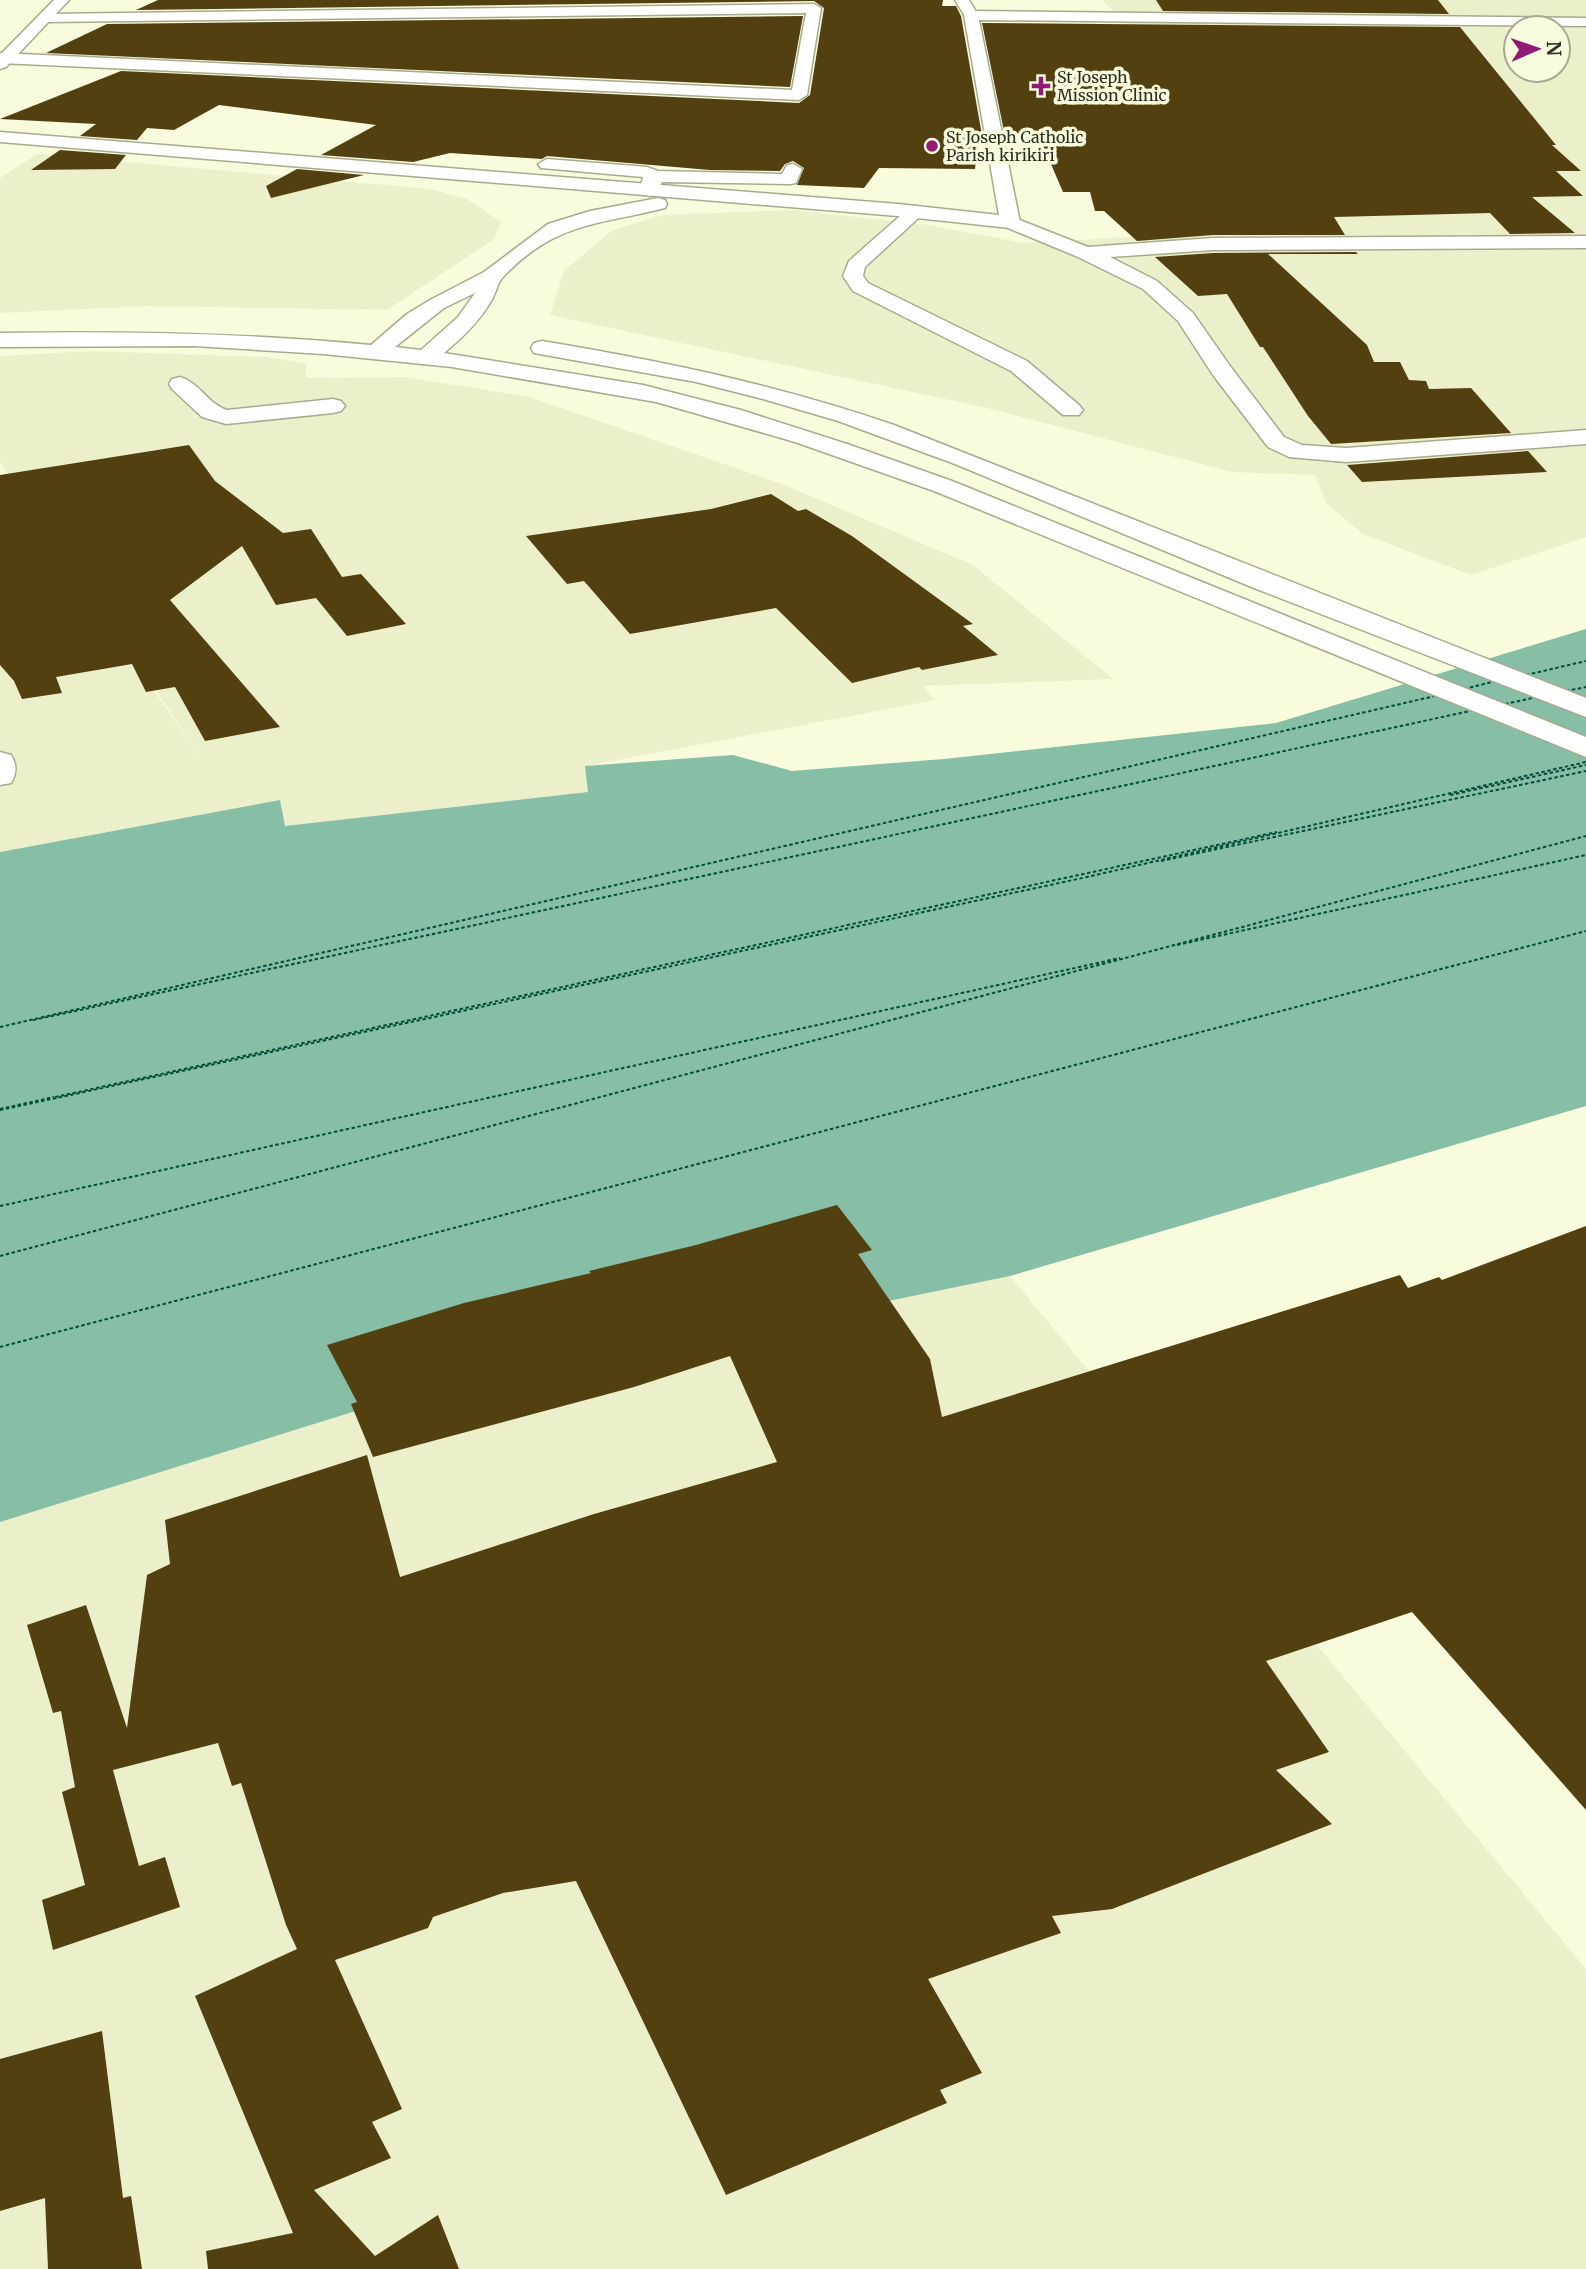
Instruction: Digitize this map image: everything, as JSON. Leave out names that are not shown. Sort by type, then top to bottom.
[{"type":"main road","points":[[2,60],[62,0]]},
{"type":"main road","points":[[2,60],[431,76],[799,95],[814,8],[46,18]]},
{"type":"main road","points":[[1010,222],[966,8],[1586,22]]},
{"type":"main road","points":[[5,140],[450,176],[652,183],[784,180],[790,179],[793,169]]},
{"type":"main road","points":[[547,164],[647,172],[652,183]]},
{"type":"main road","points":[[450,176],[477,181],[517,197]]},
{"type":"main road","points":[[652,183],[749,197],[1010,222],[1085,253],[1150,285],[1185,317],[1276,442],[1298,452],[1346,455],[1586,437]]},
{"type":"main road","points":[[376,340],[401,331],[437,304],[492,276],[539,227],[632,209],[696,200],[749,197]]},
{"type":"main road","points":[[916,212],[856,265],[853,276],[860,287],[987,353],[1019,366],[1071,410]]},
{"type":"main road","points":[[1085,253],[1226,244],[1586,242]]},
{"type":"main road","points":[[426,357],[478,309],[487,296],[492,276]]},
{"type":"main road","points":[[0,323],[117,319],[267,322]]},
{"type":"main road","points":[[401,331],[482,341]]},
{"type":"main road","points":[[0,340],[376,340],[426,357],[659,396],[836,447],[943,486],[1113,558],[1586,748]]},
{"type":"main road","points":[[516,345],[622,360],[700,376],[844,415],[972,462],[1156,539],[1586,708]]},
{"type":"main road","points":[[180,384],[211,412],[226,417],[333,406]]},
{"type":"main road","points":[[0,761],[0,776]]},
{"type":"shaded area","points":[[1102,0],[1586,0],[1586,537],[1471,575],[1363,534],[1326,503],[1315,475],[1232,472],[983,407],[550,315],[564,271],[611,231],[662,215],[792,210],[922,224],[1023,243],[1295,228],[1265,160]]},
{"type":"shaded area","points":[[37,154],[430,189],[467,199],[501,222],[494,239],[387,310],[149,306],[0,313],[0,178]]},
{"type":"shaded area","points":[[92,351],[265,357],[306,363],[306,378],[405,377],[529,397],[782,484],[973,565],[1113,679],[922,686],[935,700],[586,766],[589,792],[285,826],[280,800],[0,852],[0,475],[202,758],[0,462],[0,356]]},
{"type":"shaded area","points":[[1586,629],[1586,1106],[1010,1276],[359,1410],[0,1522],[0,852],[280,800],[285,826],[588,792],[585,766],[733,755],[792,771],[944,759],[1276,723]]},
{"type":"shaded area","points":[[1010,1276],[1586,1969],[1586,2269],[0,2269],[0,1522],[359,1410]]},
{"type":"building","points":[[158,0],[943,0],[942,6],[956,6],[961,16],[983,141],[978,141],[975,169],[879,168],[864,188],[797,185],[804,168],[793,161],[785,164],[780,171],[710,170],[547,156],[542,159],[450,153],[413,162],[321,155],[376,125],[219,105],[174,130],[147,128],[137,140],[80,136],[96,124],[0,119],[121,71],[799,103],[810,95],[824,8],[814,1],[136,10]]},
{"type":"building","points":[[1156,0],[1438,0],[1449,14],[1163,11]]},
{"type":"building","points":[[803,16],[790,87],[46,53],[107,24]]},
{"type":"building","points":[[982,23],[1460,27],[1502,79],[1502,84],[1506,84],[1556,145],[1552,145],[1581,171],[1556,171],[1583,196],[1532,197],[1575,233],[1510,234],[1490,213],[1334,217],[1345,235],[1213,235],[1137,241],[1104,211],[1095,211],[1090,192],[1063,192],[1041,141],[1006,141]]},
{"type":"building","points":[[60,150],[126,155],[115,169],[31,170]]},
{"type":"building","points":[[297,169],[364,175],[271,198],[266,186]]},
{"type":"building","points":[[1213,253],[1358,254],[1268,254],[1367,345],[1374,362],[1400,362],[1409,380],[1426,381],[1429,389],[1471,388],[1511,433],[1331,444],[1308,416],[1263,347],[1260,347],[1227,294],[1198,296],[1155,257]]},
{"type":"building","points":[[189,445],[215,481],[283,533],[311,529],[342,577],[361,574],[406,624],[347,636],[316,598],[276,605],[242,546],[170,600],[280,727],[205,741],[175,687],[146,692],[132,664],[56,677],[62,693],[22,699],[14,681],[0,665],[0,475]]},
{"type":"building","points":[[1528,451],[1547,472],[1362,482],[1347,465]]},
{"type":"building","points":[[771,494],[798,511],[806,509],[852,536],[973,624],[963,626],[998,655],[922,670],[919,667],[852,683],[776,608],[630,634],[584,581],[567,584],[526,536],[711,509]]},
{"type":"building","points":[[837,1205],[872,1250],[858,1254],[930,1359],[942,1417],[1400,1275],[1408,1288],[1439,1277],[1442,1280],[1586,1226],[1586,1810],[1412,1612],[1266,1661],[1329,1752],[1276,1770],[1332,1824],[1112,1909],[1052,1916],[1061,1933],[928,1979],[982,2073],[940,2090],[947,2103],[726,2195],[576,1881],[503,1893],[433,1917],[428,1928],[335,1960],[402,2109],[372,2122],[391,2158],[314,2190],[375,2256],[438,2215],[459,2269],[208,2269],[206,2251],[293,2233],[195,1996],[297,1949],[286,1925],[241,1783],[232,1786],[218,1743],[113,1770],[139,1866],[165,1857],[180,1907],[53,1950],[42,1900],[85,1885],[62,1792],[75,1787],[61,1711],[53,1713],[27,1625],[86,1605],[127,1728],[147,1575],[170,1564],[165,1520],[367,1455],[400,1577],[594,1514],[777,1462],[730,1356],[634,1387],[373,1457],[351,1404],[357,1402],[327,1345],[464,1303],[591,1273],[589,1271],[696,1245]]},
{"type":"building","points":[[102,2031],[123,2198],[131,2196],[142,2269],[48,2269],[45,2198],[0,2211],[0,2059]]},
{"type":"ferry route","points":[[1526,675],[1586,661]]},
{"type":"ferry route","points":[[1464,689],[1496,681]]},
{"type":"ferry route","points":[[1566,691],[1586,687]]},
{"type":"ferry route","points":[[0,1027],[1435,696]]},
{"type":"ferry route","points":[[1505,704],[1537,697]]},
{"type":"ferry route","points":[[33,1020],[1475,710]]},
{"type":"ferry route","points":[[0,1110],[1087,877],[1586,762]]},
{"type":"ferry route","points":[[1450,795],[1586,765]]},
{"type":"ferry route","points":[[1161,861],[1586,771]]},
{"type":"ferry route","points":[[55,1097],[1277,832]]},
{"type":"ferry route","points":[[0,1256],[1586,836]]},
{"type":"ferry route","points":[[1177,945],[1586,855]]},
{"type":"ferry route","points":[[0,1347],[1586,931]]},
{"type":"ferry route","points":[[0,1206],[1120,958]]},
{"type":"ferry route","points":[[0,1109],[54,1097]]},
{"type":"place","name":"St Joseph Mission Clinic","points":[[1041,86]]},
{"type":"place","name":"St Joseph Catholic Parish kirikiri","points":[[932,146]]}]
